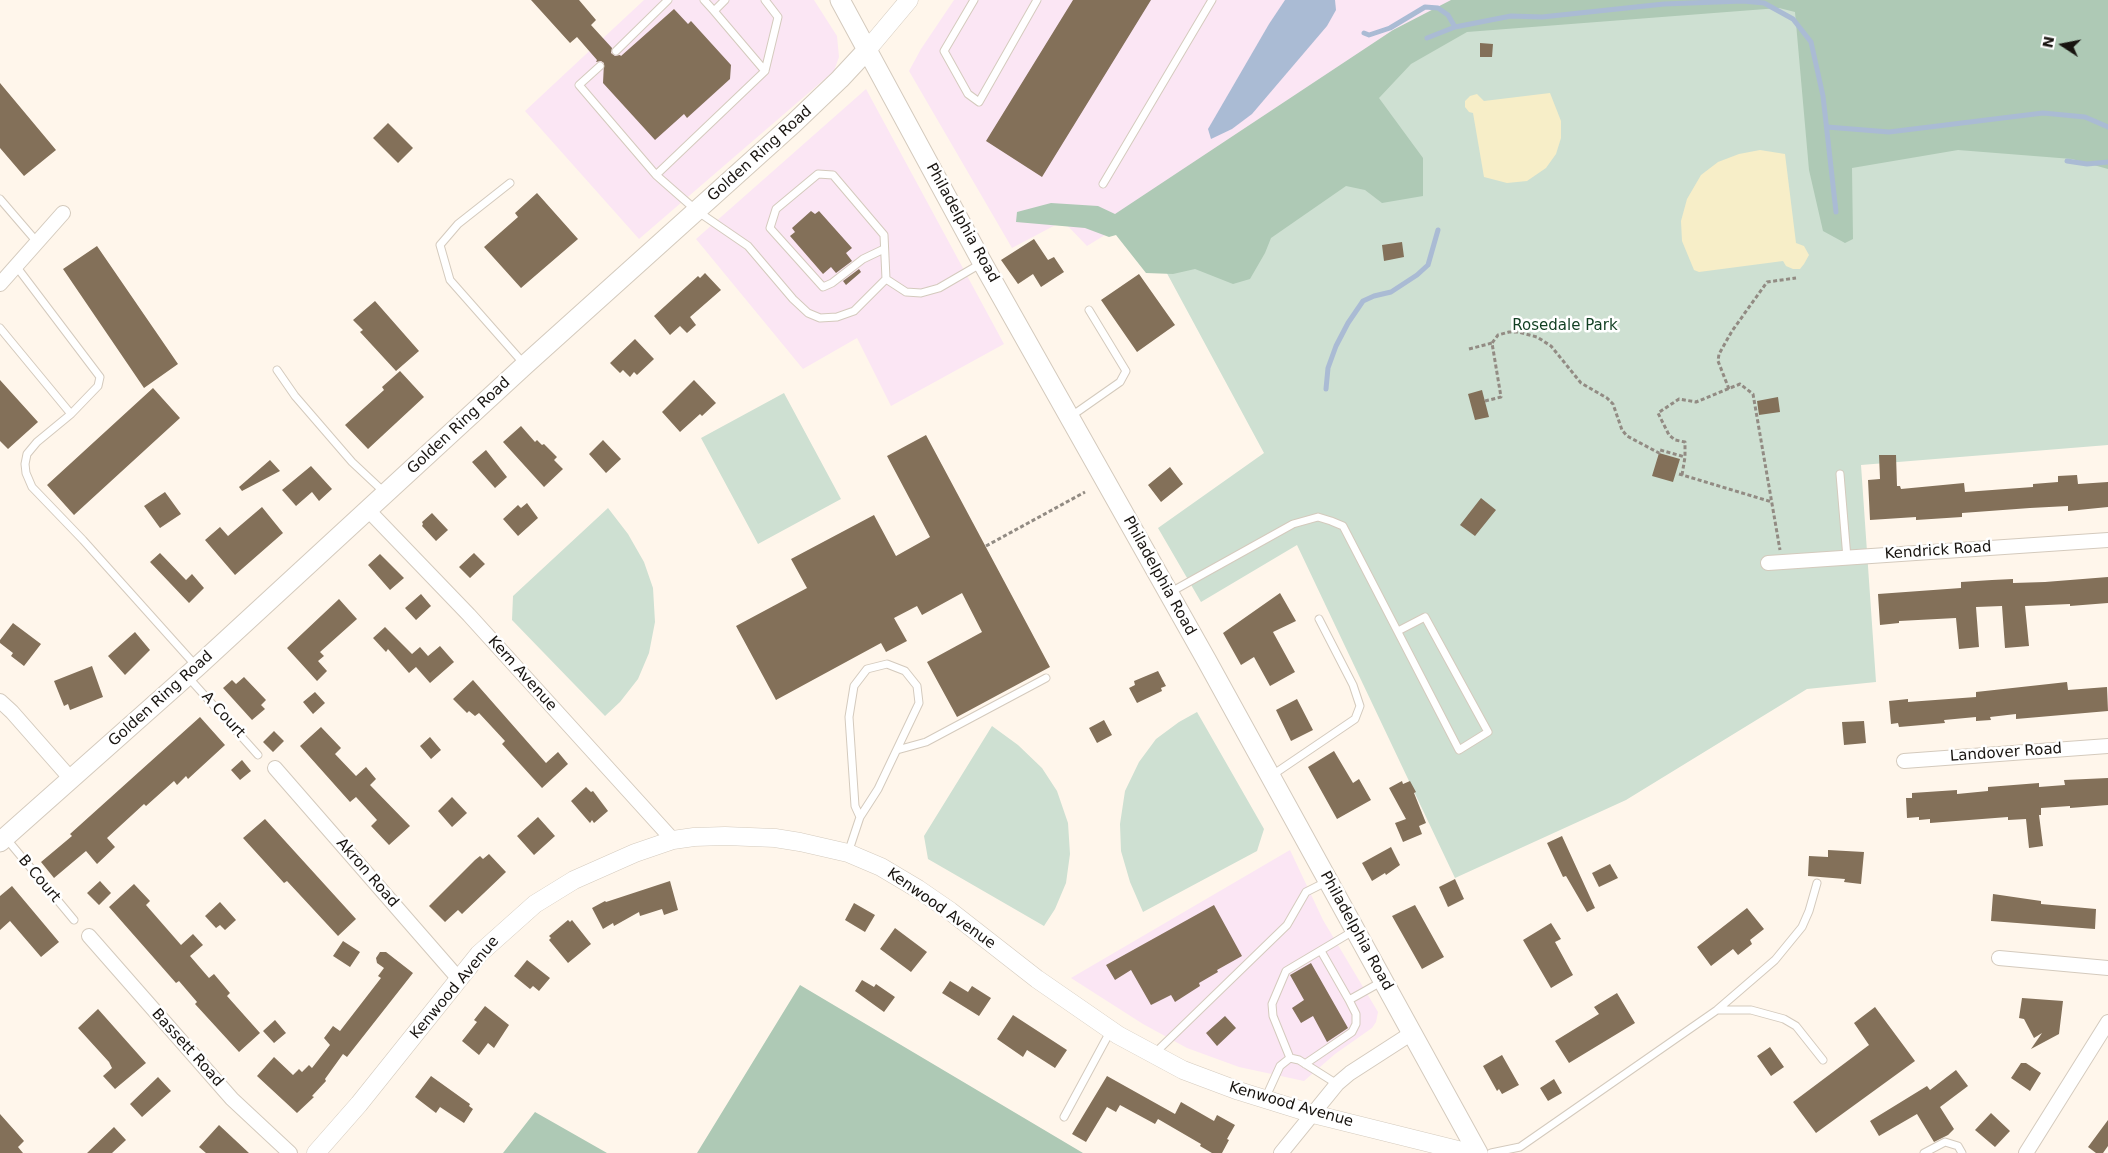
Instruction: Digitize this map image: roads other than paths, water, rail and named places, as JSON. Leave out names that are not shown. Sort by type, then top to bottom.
[{"type":"main road","name":"Philadelphia Road","points":[[840,0],[982,262],[1169,593],[1478,1153]]},
{"type":"main road","name":"Golden Ring Road","points":[[3,840],[192,672],[525,365],[697,211],[840,79],[867,50]]},
{"type":"street","name":"Golden Ring Road","points":[[867,50],[909,0]]},
{"type":"street","points":[[0,284],[62,213]]},
{"type":"street","name":"Kern Avenue","points":[[368,510],[469,615],[673,840]]},
{"type":"street","name":"Kendrick Road","points":[[1775,562],[2108,540]]},
{"type":"street","points":[[0,701],[12,712],[71,780]]},
{"type":"street","name":"Landover Road","points":[[1904,761],[2108,746]]},
{"type":"street","name":"Akron Road","points":[[275,768],[458,978]]},
{"type":"street","name":"Kenwood Avenue","points":[[316,1153],[360,1104],[458,978],[479,954],[498,935],[541,900],[574,880],[601,867],[673,840],[694,837],[753,836],[800,842],[848,853],[882,868],[950,911],[1037,979],[1111,1030],[1152,1055],[1184,1070],[1264,1099],[1313,1114],[1470,1153]]},
{"type":"street","name":"Bassett Road","points":[[89,936],[232,1099],[290,1153]]},
{"type":"street","points":[[1999,958],[2108,968]]},
{"type":"street","points":[[2026,1153],[2108,1022]]},
{"type":"street","points":[[1281,1153],[1337,1084],[1350,1073],[1412,1033]]},
{"type":"lane","points":[[616,51],[668,0]]},
{"type":"lane","points":[[704,0],[766,71]]},
{"type":"lane","points":[[714,11],[726,0]]},
{"type":"lane","points":[[656,175],[766,71],[778,17],[765,0]]},
{"type":"lane","points":[[974,0],[944,51],[968,94],[979,102],[1037,0]]},
{"type":"lane","points":[[1103,184],[1212,0]]},
{"type":"lane","points":[[600,66],[579,86],[656,175],[697,211],[748,246],[793,299],[808,313],[820,318],[837,317],[854,311],[886,279],[884,234],[833,175],[818,174],[776,209],[770,228],[823,286],[832,283],[863,259],[884,249]]},
{"type":"lane","points":[[510,182],[458,224],[440,245],[450,280],[525,365]]},
{"type":"lane","points":[[0,200],[37,242]]},
{"type":"lane","points":[[886,279],[906,292],[921,293],[939,288],[982,262]]},
{"type":"lane","name":"A Court","points":[[16,266],[100,377],[98,386],[71,414],[37,442],[27,454],[26,473],[32,487],[83,540],[258,755]]},
{"type":"lane","points":[[1070,417],[1120,382],[1126,371],[1089,310]]},
{"type":"lane","points":[[0,328],[71,414]]},
{"type":"lane","points":[[277,370],[295,396],[346,455],[386,494]]},
{"type":"lane","points":[[1840,474],[1847,558]]},
{"type":"lane","points":[[1169,593],[1293,524],[1318,517],[1343,526],[1459,750],[1488,732],[1425,617],[1398,631]]},
{"type":"lane","points":[[1270,776],[1355,719],[1360,706],[1354,686],[1319,619]]},
{"type":"lane","points":[[848,853],[860,817],[878,789],[919,703],[917,686],[905,671],[887,664],[866,669],[854,686],[849,716],[855,806],[860,817]]},
{"type":"lane","points":[[897,750],[926,742],[1046,678]]},
{"type":"lane","name":"B Court","points":[[3,840],[74,920]]},
{"type":"lane","points":[[1152,1055],[1287,925],[1306,892],[1328,881]]},
{"type":"lane","points":[[1490,1153],[1518,1150],[1717,1010],[1775,960],[1789,943],[1806,919],[1817,883]]},
{"type":"lane","points":[[1337,1084],[1306,1064],[1290,1058],[1274,1016],[1272,1004],[1286,971],[1355,929]]},
{"type":"lane","points":[[1306,1064],[1352,1032],[1356,1024],[1356,1014],[1350,1000],[1320,951]]},
{"type":"lane","points":[[1350,1000],[1383,981]]},
{"type":"lane","points":[[1717,1010],[1751,1010],[1784,1019],[1796,1026],[1823,1060]]},
{"type":"lane","points":[[1064,1117],[1111,1030]]},
{"type":"lane","points":[[1264,1099],[1280,1066],[1290,1058]]},
{"type":"lane","points":[[1924,1153],[1945,1142],[1958,1146],[1962,1153]]},
{"type":"water","points":[[1285,0],[1335,0],[1336,10],[1327,26],[1252,114],[1232,129],[1211,139],[1208,129]]},
{"type":"waterway","points":[[1427,38],[1455,27],[1511,16],[1542,17],[1664,4],[1743,1],[1764,3],[1793,19],[1811,42],[1823,96],[1836,212]]},
{"type":"waterway","points":[[1364,33],[1369,35],[1390,28],[1425,7],[1438,8],[1448,15],[1455,27]]},
{"type":"waterway","points":[[1827,127],[1889,132],[2043,113],[2085,117],[2108,127]]},
{"type":"waterway","points":[[2067,161],[2087,164],[2108,162]]},
{"type":"waterway","points":[[1326,389],[1328,368],[1336,346],[1348,323],[1363,301],[1391,292],[1417,275],[1428,265],[1438,230]]},
{"type":"park label","name":"Rosedale Park","points":[[1565,326]]}]
